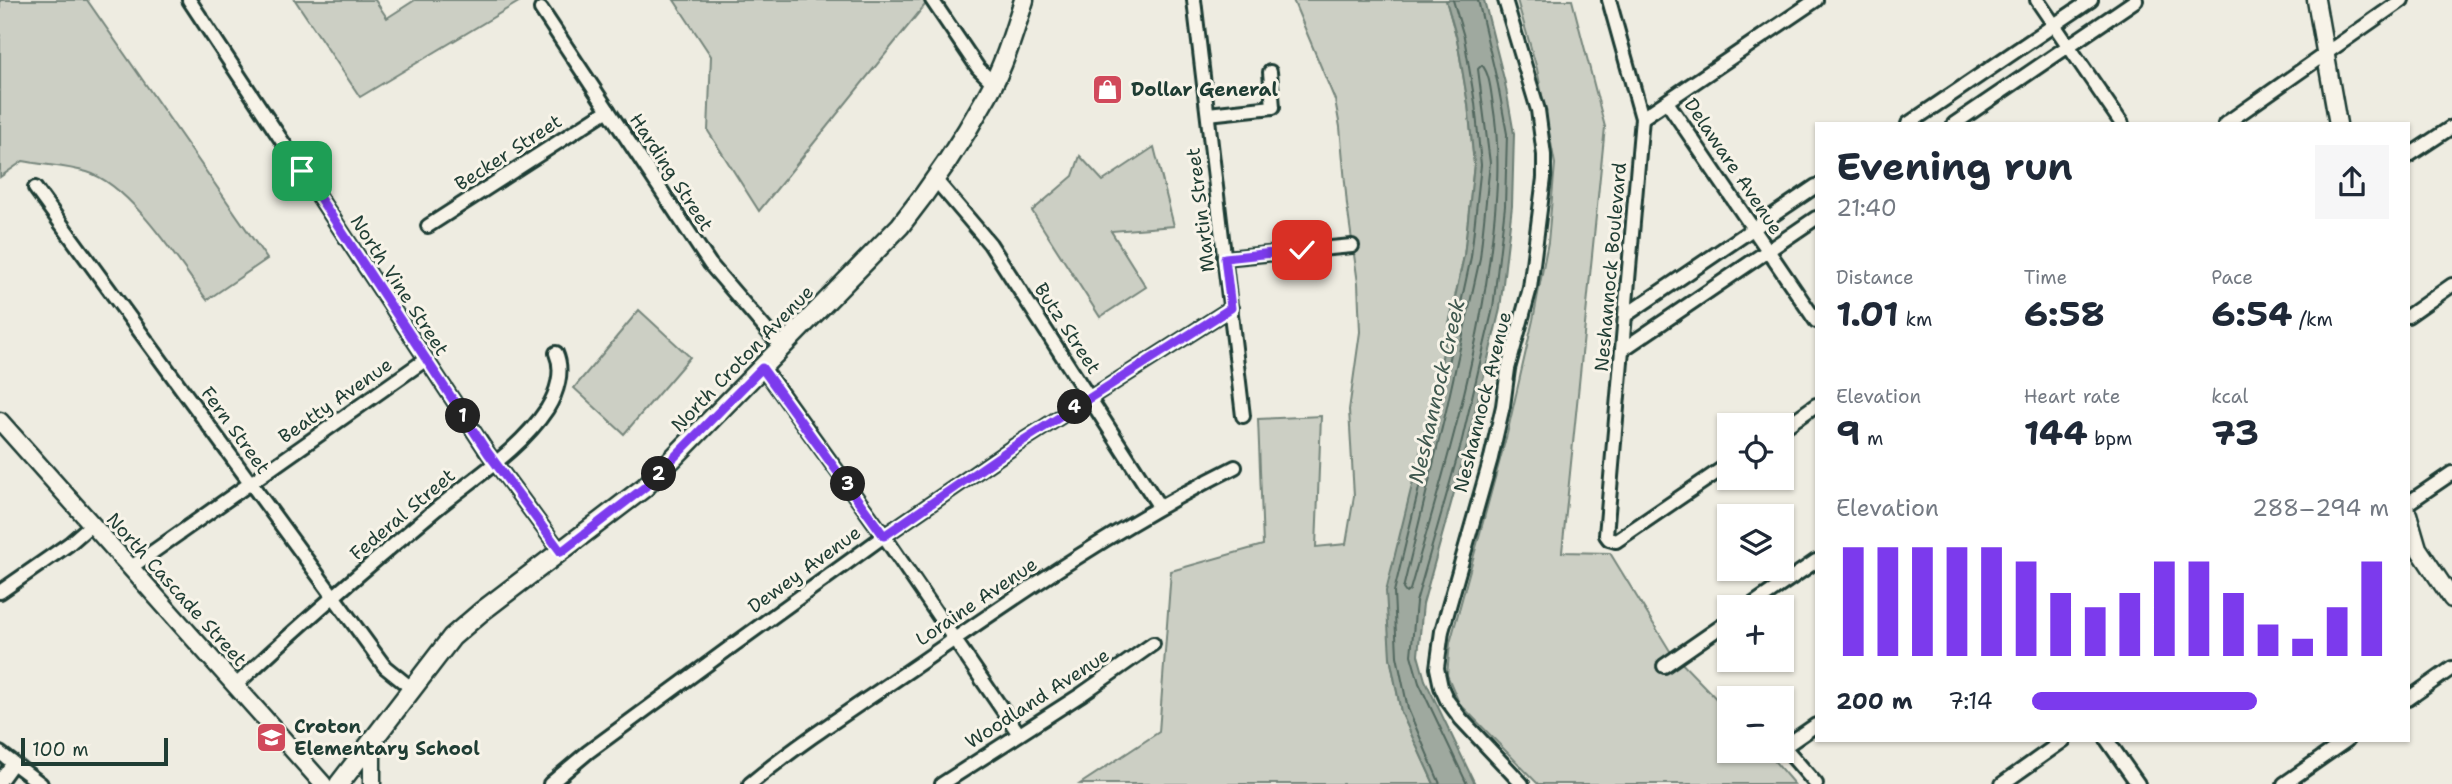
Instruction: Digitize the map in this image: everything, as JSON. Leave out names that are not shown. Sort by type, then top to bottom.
[{"type":"main road","name":"North Croton Avenue","points":[[339,784],[452,637],[645,487],[900,226],[980,107],[1005,56],[1024,0]]},
{"type":"street","name":"North Vine Street","points":[[189,0],[425,360],[495,463],[561,552]]},
{"type":"street","points":[[932,0],[978,68],[993,83]]},
{"type":"street","name":"Martin Street","points":[[1194,0],[1243,416]]},
{"type":"street","name":"Neshannock Avenue","points":[[1505,0],[1538,110],[1545,155],[1544,178],[1530,288],[1508,369],[1491,458],[1442,631],[1437,668],[1447,700],[1522,784]]},
{"type":"street","name":"Neshannock Boulevard","points":[[1609,0],[1642,118],[1606,535],[1616,541],[1717,472]]},
{"type":"street","points":[[1642,118],[1816,0]]},
{"type":"street","points":[[2036,0],[2121,122]]},
{"type":"street","points":[[1911,122],[2091,0]]},
{"type":"street","points":[[1957,122],[2136,0]]},
{"type":"street","points":[[2316,0],[2338,122]]},
{"type":"street","points":[[2228,122],[2402,0]]},
{"type":"street","name":"Harding Street","points":[[541,9],[710,264],[782,348]]},
{"type":"street","points":[[1208,114],[1273,107],[1270,72]]},
{"type":"street","name":"Delaware Avenue","points":[[1667,102],[1815,320]]},
{"type":"street","name":"Becker Street","points":[[428,226],[608,110]]},
{"type":"street","points":[[2410,155],[2452,127]]},
{"type":"street","name":"Butz Street","points":[[934,178],[990,244],[1160,506]]},
{"type":"street","points":[[1626,315],[1815,187]]},
{"type":"street","name":"Fern Street","points":[[35,188],[385,667],[411,688]]},
{"type":"street","points":[[1622,350],[1815,219]]},
{"type":"street","points":[[1225,258],[1352,246]]},
{"type":"street","points":[[2410,315],[2452,285]]},
{"type":"street","name":"Dewey Avenue","points":[[550,784],[737,641],[884,536],[1016,445],[1231,308]]},
{"type":"street","name":"Federal Street","points":[[235,686],[430,513],[495,463],[533,425],[548,407],[559,377],[556,353]]},
{"type":"street","name":"Beatty Avenue","points":[[130,568],[425,360]]},
{"type":"street","points":[[762,368],[884,536],[1019,734]]},
{"type":"street","points":[[1794,421],[1815,406]]},
{"type":"street","name":"North Cascade Street","points":[[0,421],[323,784]]},
{"type":"street","name":"Loraine Avenue","points":[[750,784],[791,751],[1026,589],[1160,506],[1235,467]]},
{"type":"street","points":[[2410,502],[2452,473]]},
{"type":"street","points":[[2410,522],[2417,548],[2452,599]]},
{"type":"street","points":[[0,592],[69,544],[92,524]]},
{"type":"street","points":[[1766,595],[1815,562]]},
{"type":"street","points":[[1664,666],[1717,629]]},
{"type":"street","name":"Woodland Avenue","points":[[942,784],[1082,694],[1153,644]]},
{"type":"street","points":[[2410,698],[2452,668]]},
{"type":"street","points":[[1815,726],[1784,747],[1816,784]]},
{"type":"street","points":[[372,740],[372,784]]},
{"type":"street","points":[[2002,784],[2061,742]]},
{"type":"street","points":[[2108,742],[2138,784]]},
{"type":"street","points":[[2284,784],[2344,742]]},
{"type":"street","points":[[0,753],[41,784]]},
{"type":"street","points":[[0,781],[13,763]]},
{"type":"shaded area","points":[[0,0],[87,0],[267,259],[207,300],[153,227],[121,192],[104,180],[79,170],[23,161],[0,177]]},
{"type":"shaded area","points":[[295,0],[375,0],[387,18],[415,0],[522,0],[360,97]]},
{"type":"shaded area","points":[[674,0],[929,0],[759,211],[708,131],[711,56]]},
{"type":"shaded area","points":[[1293,0],[1446,0],[1457,39],[1468,104],[1474,164],[1464,256],[1431,408],[1390,657],[1401,712],[1434,784],[1080,784],[1159,732],[1171,571],[1263,545],[1258,419],[1321,416],[1316,547],[1346,544],[1354,496],[1349,410],[1360,332],[1358,283],[1335,100]]},
{"type":"shaded area","points":[[1517,0],[1572,0],[1605,127],[1562,552],[1610,553],[1670,651],[1717,700],[1717,763],[1776,763],[1794,784],[1538,784],[1459,703],[1447,675],[1450,643],[1507,434],[1548,242],[1555,164],[1537,69]]},
{"type":"shaded area","points":[[1154,147],[1174,226],[1111,231],[1146,287],[1100,317],[1032,211],[1073,176],[1080,156],[1103,181]]},
{"type":"shaded area","points":[[639,310],[690,357],[624,434],[574,388]]},
{"type":"water","name":"Neshannock Creek","points":[[1446,0],[1484,0],[1505,83],[1514,134],[1512,206],[1500,309],[1467,446],[1423,604],[1418,655],[1425,680],[1475,784],[1434,784],[1401,712],[1390,657],[1386,591],[1431,408],[1464,256],[1474,164],[1468,104],[1457,39]]},
{"type":"place","name":"Dollar General","points":[[1108,89]]},
{"type":"place","name":"Croton Elementary School","points":[[271,737]]},
{"type":"route","points":[[302,171],[488,453],[561,552],[645,487],[762,368],[884,536],[1016,445],[1231,308],[1225,258],[1302,250]]}]
